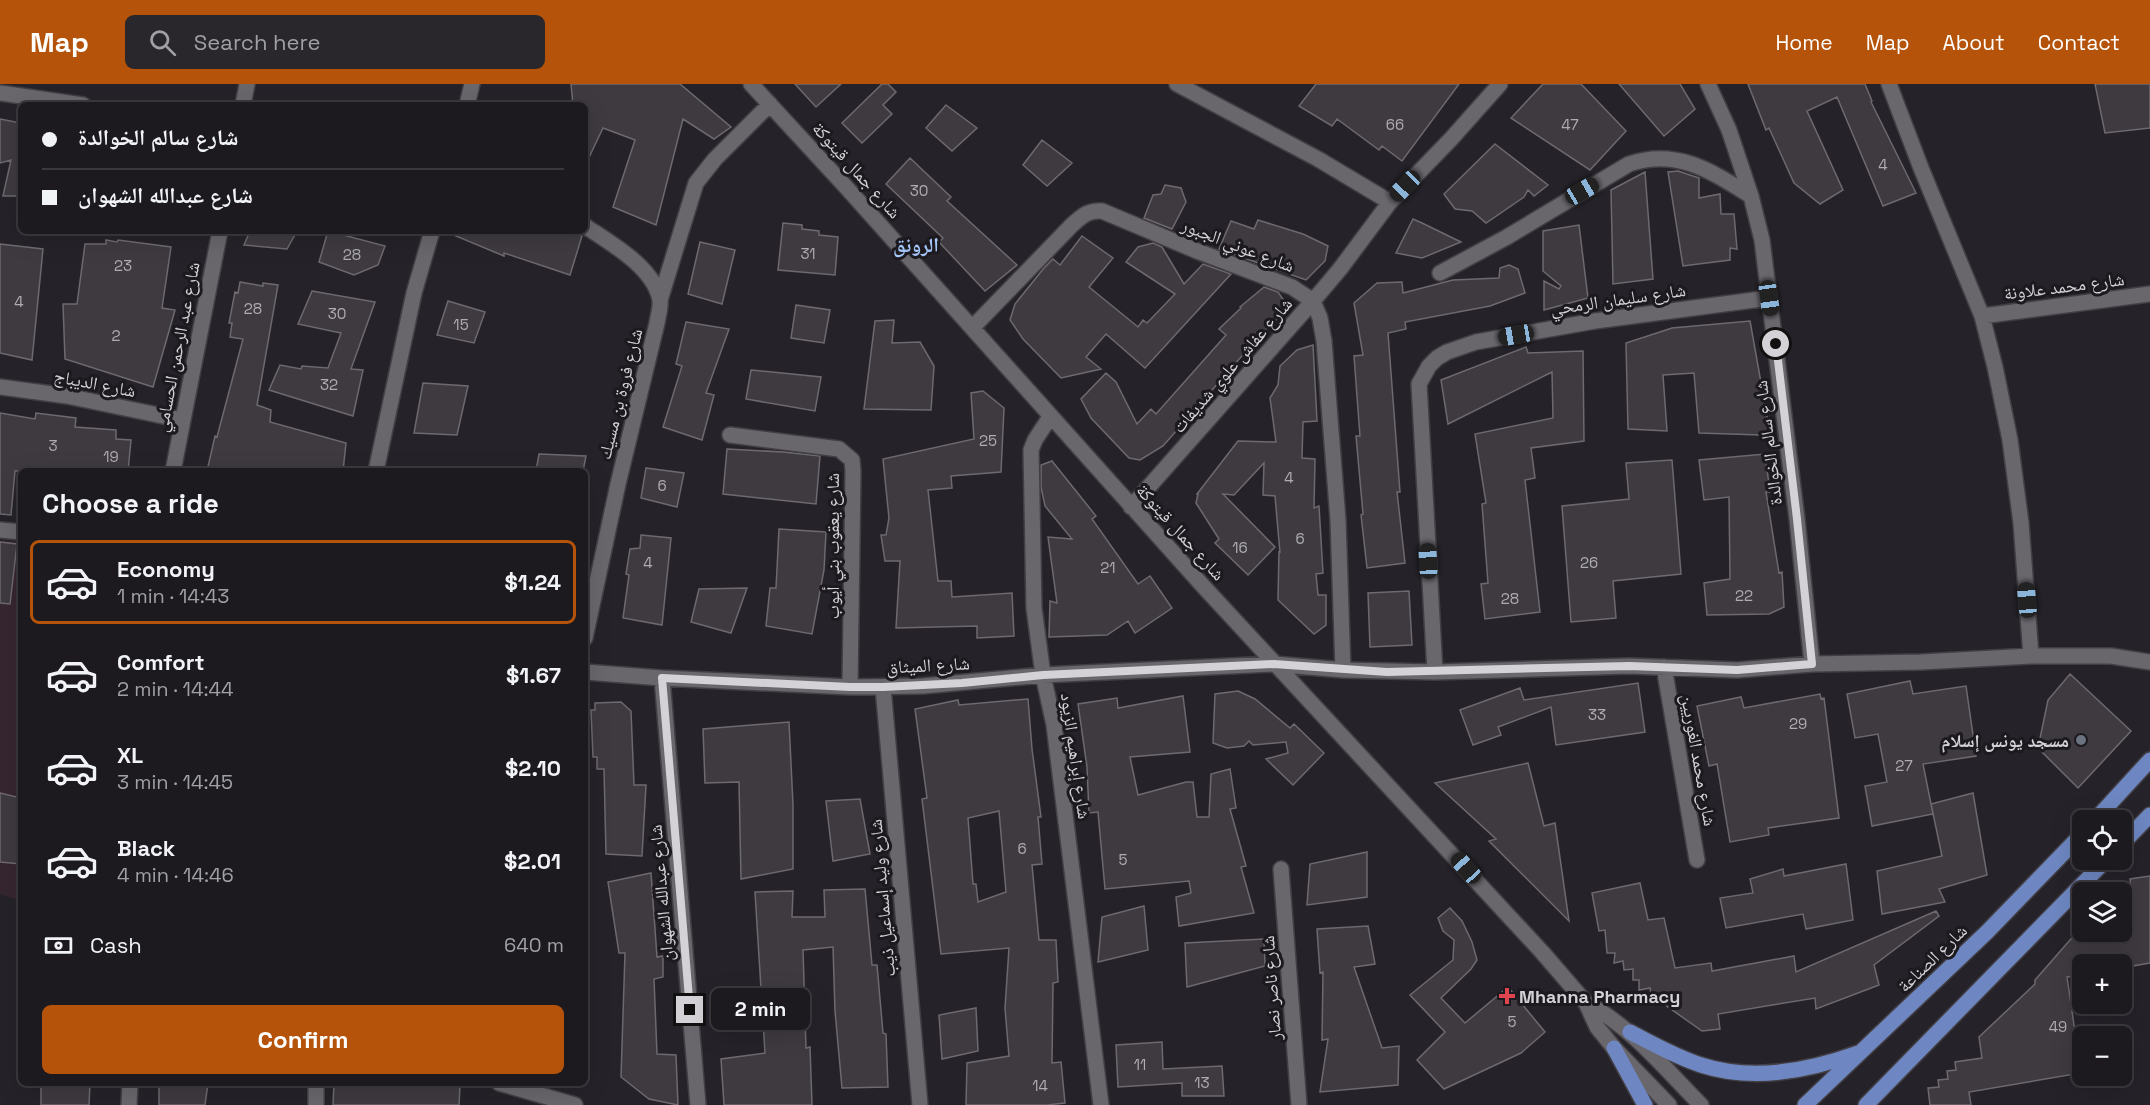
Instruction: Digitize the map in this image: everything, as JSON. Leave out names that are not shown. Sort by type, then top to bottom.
[{"type":"main road","points":[[2104,810],[2150,760]]},
{"type":"main road","points":[[2132,834],[2150,815]]},
{"type":"main road","name":"شارع الصناعة","points":[[1805,1105],[1987,932],[2072,844]]},
{"type":"main road","points":[[1866,1105],[2096,870]]},
{"type":"main road","points":[[1630,1032],[1702,1066],[1758,1074],[1815,1066],[1864,1051]]},
{"type":"main road","points":[[1614,1048],[1645,1105]]},
{"type":"street","points":[[244,102],[247,84]]},
{"type":"street","points":[[468,102],[472,84]]},
{"type":"street","name":"شارع جمال قيتوكة","points":[[751,84],[1274,664],[1542,952],[1586,1003],[1597,1027],[1614,1048],[1669,1105]]},
{"type":"street","points":[[1177,84],[1318,159],[1390,202]]},
{"type":"street","name":"شارع عفاش علوي شديفات","points":[[1131,507],[1313,302],[1390,202],[1500,84]]},
{"type":"street","name":"شارع سالم الخوالدة","points":[[1707,84],[1729,130],[1751,196],[1762,240],[1797,519],[1812,664]]},
{"type":"street","points":[[1889,84],[1982,316],[1995,367],[2010,440],[2020,523],[2031,656]]},
{"type":"street","points":[[0,93],[62,102]]},
{"type":"street","name":"شارع فروة بن مسيك","points":[[588,624],[618,484],[657,323],[660,300],[696,183],[715,159],[770,104]]},
{"type":"street","points":[[1440,273],[1507,237],[1629,164],[1645,158],[1663,157],[1689,163],[1705,169],[1751,196]]},
{"type":"street","name":"شارع عوني الجبور","points":[[972,328],[1072,225],[1084,214],[1094,210],[1102,211],[1197,251],[1292,287],[1313,302]]},
{"type":"street","points":[[588,228],[619,248],[640,267],[652,282],[660,300]]},
{"type":"street","name":"شارع عبد الرحمن الحسامي","points":[[173,468],[219,234]]},
{"type":"street","points":[[377,468],[414,293],[431,234]]},
{"type":"street","name":"شارع محمد علاونة","points":[[1982,316],[2150,294]]},
{"type":"street","name":"شارع سليمان الرمحي","points":[[1435,672],[1419,396],[1419,384],[1429,366],[1447,352],[1476,342],[1595,321],[1769,298]]},
{"type":"street","points":[[1313,302],[1320,318],[1324,341],[1338,520],[1343,670]]},
{"type":"street","name":"شارع الديباج","points":[[0,387],[66,396],[182,420]]},
{"type":"street","name":"شارع إبراهيم الزيود","points":[[1050,417],[1030,450],[1034,608],[1043,675],[1054,725],[1101,1105]]},
{"type":"street","name":"شارع يعقوب بني أيوب","points":[[730,435],[839,449],[852,460],[850,687]]},
{"type":"street","points":[[0,530],[18,532]]},
{"type":"street","points":[[1274,664],[1343,670],[1435,672],[1629,666],[1737,670],[1812,664],[1921,662],[2031,656],[2111,656],[2150,663]]},
{"type":"street","name":"شارع الميثاق","points":[[588,672],[662,678],[883,687],[962,683],[1043,675],[1274,664]]},
{"type":"street","name":"شارع محمد الغوريين","points":[[1664,667],[1697,860]]},
{"type":"street","name":"شارع عبدالله الشهوان","points":[[662,678],[698,1105]]},
{"type":"street","name":"شارع وليد إسماعيل ذيب","points":[[883,687],[920,1105]]},
{"type":"street","name":"شارع ناصر نصار","points":[[1281,869],[1299,1105]]},
{"type":"street","name":"شارع جمال قيتوكة","points":[[1586,1003],[1606,1013],[1630,1032],[1701,1105]]},
{"type":"street","points":[[129,1105],[130,1086]]},
{"type":"street","points":[[316,1086],[316,1105]]},
{"type":"street","points":[[510,1086],[540,1100],[575,1105]]},
{"type":"shaded area","points":[[0,540],[18,542],[18,900],[0,894]]},
{"type":"building","points":[[571,84],[680,84],[731,127],[714,139],[683,119],[656,225],[613,207],[635,140],[603,128],[588,160],[588,102],[573,102]]},
{"type":"building","points":[[795,84],[841,84],[816,107]]},
{"type":"building","points":[[882,84],[888,84],[896,92],[883,105],[892,114],[862,143],[842,123]]},
{"type":"building","points":[[1316,84],[1459,84],[1402,161],[1382,146],[1379,150],[1337,119],[1332,126],[1299,106]]},
{"type":"building","points":[[1543,84],[1581,84],[1626,131],[1590,170],[1511,118]]},
{"type":"building","points":[[1619,84],[1680,84],[1695,109],[1664,136]]},
{"type":"building","points":[[1748,84],[1865,84],[1871,102],[1916,193],[1883,206],[1837,97],[1807,111],[1843,190],[1820,204],[1794,183],[1769,128],[1766,130]]},
{"type":"building","points":[[2095,84],[2150,84],[2150,128],[2105,133]]},
{"type":"building","points":[[946,105],[977,128],[952,151],[926,128]]},
{"type":"building","points":[[0,119],[18,122],[18,196],[3,196],[11,160],[0,163]]},
{"type":"building","points":[[1042,140],[1072,163],[1047,186],[1023,165]]},
{"type":"building","points":[[1495,144],[1548,185],[1534,196],[1528,190],[1524,197],[1486,223],[1472,211],[1455,209],[1444,194]]},
{"type":"building","points":[[910,158],[951,197],[947,201],[1017,265],[985,291],[939,242],[943,238],[886,184]]},
{"type":"building","points":[[1678,171],[1699,178],[1699,198],[1720,194],[1721,214],[1734,214],[1737,249],[1730,248],[1730,260],[1683,266],[1668,172]]},
{"type":"building","points":[[1645,172],[1653,279],[1613,284],[1611,190]]},
{"type":"building","points":[[1165,185],[1181,188],[1186,202],[1172,229],[1144,218],[1153,195],[1161,194]]},
{"type":"building","points":[[1413,219],[1461,242],[1422,258],[1396,253]]},
{"type":"building","points":[[1258,220],[1303,234],[1328,246],[1325,261],[1306,280],[1219,249],[1231,221],[1254,229]]},
{"type":"building","points":[[783,223],[802,225],[802,229],[819,231],[819,235],[838,237],[835,275],[778,270]]},
{"type":"building","points":[[1579,225],[1588,298],[1544,310],[1544,281],[1559,289],[1561,286],[1543,271],[1543,231]]},
{"type":"building","points":[[249,234],[295,234],[287,249],[244,245]]},
{"type":"building","points":[[327,234],[339,234],[385,246],[378,265],[354,275],[319,262]]},
{"type":"building","points":[[451,234],[577,234],[582,236],[570,275],[504,253],[504,256]]},
{"type":"building","points":[[1082,236],[1113,258],[1089,287],[1138,327],[1143,320],[1147,323],[1175,294],[1126,262],[1138,247],[1153,243],[1162,247],[1184,284],[1203,264],[1231,274],[1145,368],[1106,334],[1086,357],[1101,369],[1061,378],[1023,339],[1010,320],[1015,304],[1044,268],[1053,259],[1060,265]]},
{"type":"building","points":[[106,240],[171,247],[162,308],[175,310],[153,387],[65,359],[63,304],[77,304],[85,244],[106,244]]},
{"type":"building","points":[[700,242],[735,250],[722,304],[688,294]]},
{"type":"building","points":[[0,244],[43,249],[32,360],[0,353]]},
{"type":"building","points":[[1509,265],[1518,269],[1525,293],[1490,306],[1405,322],[1406,329],[1388,333],[1400,492],[1397,492],[1405,563],[1367,568],[1356,436],[1360,436],[1354,356],[1363,355],[1354,303],[1377,283],[1402,282],[1403,293],[1453,280],[1499,278],[1500,268]]},
{"type":"building","points":[[240,282],[263,286],[263,283],[278,285],[257,405],[271,410],[270,422],[346,443],[343,468],[208,468],[243,339],[230,337],[232,323],[229,323],[235,292],[238,293]]},
{"type":"building","points":[[1264,287],[1278,292],[1289,308],[1263,332],[1163,446],[1140,460],[1129,458],[1091,418],[1081,399],[1106,373],[1116,382],[1137,424],[1151,409],[1156,414],[1226,335],[1219,329]]},
{"type":"building","points":[[312,291],[375,302],[351,369],[363,370],[353,416],[269,390],[280,365],[301,369],[302,366],[328,368],[341,333],[298,324]]},
{"type":"building","points":[[448,301],[485,312],[474,343],[437,335]]},
{"type":"building","points":[[796,305],[830,310],[824,343],[791,338]]},
{"type":"building","points":[[894,320],[892,343],[920,342],[934,366],[931,410],[864,409],[875,321]]},
{"type":"building","points":[[1750,321],[1770,433],[1762,435],[1699,433],[1694,373],[1663,375],[1667,431],[1628,429],[1626,343],[1672,328]]},
{"type":"building","points":[[686,322],[729,329],[706,393],[714,395],[702,440],[663,427],[682,366],[676,364]]},
{"type":"building","points":[[1313,345],[1317,421],[1303,422],[1302,458],[1315,459],[1314,508],[1319,506],[1323,573],[1316,574],[1318,595],[1326,595],[1326,625],[1314,634],[1278,600],[1279,551],[1280,553],[1275,496],[1263,495],[1264,463],[1234,495],[1223,494],[1275,547],[1248,575],[1215,543],[1219,539],[1196,503],[1197,494],[1238,441],[1276,442],[1270,398],[1278,385],[1280,366],[1297,350]]},
{"type":"building","points":[[1526,347],[1528,353],[1583,351],[1584,441],[1531,448],[1535,478],[1525,480],[1540,612],[1485,619],[1481,584],[1488,583],[1482,504],[1486,503],[1475,434],[1553,418],[1552,372],[1448,424],[1441,380]]},
{"type":"building","points":[[751,370],[821,377],[815,411],[746,399]]},
{"type":"building","points":[[423,383],[468,386],[457,435],[414,433]]},
{"type":"building","points":[[983,391],[1004,408],[1001,472],[951,476],[952,488],[928,490],[938,581],[951,581],[952,597],[1012,593],[1014,636],[977,638],[977,626],[896,628],[900,561],[885,561],[881,535],[886,535],[889,518],[883,459],[974,439],[971,393]]},
{"type":"building","points":[[0,413],[35,419],[36,413],[76,418],[75,427],[116,430],[116,439],[131,440],[128,468],[18,468],[18,471],[15,471],[11,515],[0,514]]},
{"type":"building","points":[[727,449],[820,456],[816,504],[723,494]]},
{"type":"building","points":[[539,454],[586,456],[584,468],[537,468]]},
{"type":"building","points":[[1765,454],[1770,492],[1766,492],[1779,573],[1782,572],[1784,607],[1769,614],[1707,615],[1704,583],[1730,579],[1729,497],[1704,500],[1699,460]]},
{"type":"building","points":[[1672,460],[1681,574],[1613,581],[1616,618],[1571,622],[1562,506],[1629,499],[1626,463]]},
{"type":"building","points":[[1052,461],[1096,516],[1092,519],[1138,584],[1150,576],[1172,608],[1135,633],[1128,621],[1107,635],[1049,637],[1050,601],[1057,603],[1048,537],[1072,539],[1045,506],[1041,487],[1041,465]]},
{"type":"building","points":[[646,468],[684,473],[677,507],[641,498]]},
{"type":"building","points":[[779,529],[826,532],[824,570],[812,634],[766,626],[770,588],[776,588]]},
{"type":"building","points":[[641,535],[671,538],[662,625],[623,618],[630,549],[640,548]]},
{"type":"building","points":[[0,542],[17,544],[10,604],[0,603]]},
{"type":"building","points":[[747,588],[731,633],[691,622],[699,589]]},
{"type":"building","points":[[1409,591],[1412,645],[1370,647],[1368,593]]},
{"type":"building","name":"مسجد يونس إسلام","points":[[2070,674],[2131,731],[2078,788],[2038,748],[2048,700]]},
{"type":"building","points":[[1910,681],[1913,694],[1966,686],[1976,756],[1923,764],[1933,814],[1872,826],[1865,786],[1887,782],[1878,734],[1855,738],[1847,694]]},
{"type":"building","points":[[1638,683],[1645,732],[1556,745],[1551,707],[1498,727],[1501,735],[1473,745],[1460,710],[1520,688],[1524,700]]},
{"type":"building","points":[[1238,691],[1255,699],[1290,728],[1294,724],[1324,753],[1293,785],[1266,759],[1288,753],[1286,742],[1253,745],[1249,741],[1244,746],[1227,748],[1213,743],[1215,694]]},
{"type":"building","points":[[1820,694],[1821,699],[1824,698],[1839,818],[1768,828],[1769,835],[1730,842],[1717,764],[1709,766],[1697,706],[1741,697],[1744,708]]},
{"type":"building","points":[[1183,696],[1190,752],[1130,757],[1138,795],[1193,782],[1197,817],[1209,817],[1211,774],[1230,769],[1236,808],[1230,809],[1246,866],[1241,867],[1254,913],[1179,926],[1176,897],[1191,893],[1189,881],[1105,889],[1098,812],[1089,813],[1087,767],[1078,704],[1117,698],[1118,708]]},
{"type":"building","points":[[1028,699],[1041,817],[1038,817],[1042,864],[1032,865],[1039,940],[1056,940],[1058,982],[1053,983],[1052,1063],[1061,1062],[1065,1103],[966,1105],[967,1063],[1009,1056],[1005,1008],[1009,948],[941,954],[922,799],[927,798],[915,709],[958,700],[959,705]],"holes":[[[999,811],[1006,892],[978,902],[976,884],[973,884],[968,818]]]},
{"type":"building","points":[[621,702],[631,711],[634,785],[646,785],[642,856],[606,854],[604,769],[597,769],[597,757],[593,757],[591,710],[595,710],[595,703]]},
{"type":"building","points":[[789,722],[793,869],[741,879],[739,782],[705,783],[703,729]]},
{"type":"building","points":[[1528,763],[1544,826],[1555,823],[1569,921],[1489,841],[1496,839],[1435,783]]},
{"type":"building","points":[[0,793],[18,797],[18,864],[0,862]]},
{"type":"building","points":[[1973,793],[1987,875],[1939,889],[1945,902],[1882,914],[1877,871],[1942,856],[1931,804]]},
{"type":"building","points":[[860,799],[870,854],[833,861],[826,801]]},
{"type":"building","points":[[1367,852],[1367,897],[1307,905],[1310,864]]},
{"type":"building","points":[[1846,864],[1853,920],[1806,929],[1803,914],[1726,928],[1720,898],[1753,893],[1750,879],[1783,869],[1784,876]]},
{"type":"building","points":[[651,873],[657,957],[663,956],[663,977],[654,979],[657,1054],[676,1055],[678,1105],[649,1099],[621,1077],[625,953],[619,953],[608,882]]},
{"type":"building","points":[[2150,876],[2150,963],[2132,966],[2132,954],[2072,954],[2072,976],[2067,977],[2074,1026],[2072,1026],[2072,1075],[1969,1092],[1971,1105],[1930,1105],[1928,1088],[1939,1087],[1938,1080],[1948,1079],[1947,1071],[1956,1070],[1955,1062],[1982,1058],[1979,1037],[2035,984],[2035,980],[2072,938],[2072,942],[2132,942],[2132,882],[2130,879]]},
{"type":"building","points":[[1640,883],[1648,920],[1664,918],[1675,968],[1711,963],[1712,971],[1794,956],[1796,972],[1936,911],[1939,916],[1874,965],[1879,985],[1816,1009],[1815,998],[1718,1014],[1720,1029],[1702,1031],[1651,995],[1650,988],[1639,990],[1639,980],[1633,980],[1633,969],[1624,970],[1623,961],[1614,963],[1615,953],[1607,953],[1605,930],[1599,931],[1592,893]]},
{"type":"building","points":[[865,889],[872,965],[877,965],[883,1033],[886,1034],[888,1087],[842,1088],[835,1011],[833,947],[803,950],[806,1048],[810,1047],[812,1105],[724,1105],[721,1059],[765,1053],[755,892],[793,891],[792,917],[825,917],[824,890]]},
{"type":"building","points":[[1144,906],[1148,950],[1098,962],[1102,917]]},
{"type":"building","points":[[1450,908],[1462,921],[1477,960],[1471,969],[1441,998],[1465,1023],[1508,987],[1545,1032],[1521,1053],[1444,1089],[1417,1060],[1445,1032],[1410,995],[1453,960],[1454,940],[1443,931],[1438,918]]},
{"type":"building","points":[[1368,926],[1375,964],[1354,967],[1382,1048],[1399,1046],[1398,1085],[1320,1092],[1328,1039],[1322,1040],[1323,972],[1320,973],[1317,929]]},
{"type":"building","points":[[1264,939],[1265,966],[1187,987],[1185,943]]},
{"type":"building","points":[[976,1008],[978,1051],[942,1059],[939,1015]]},
{"type":"building","points":[[1162,1042],[1163,1069],[1222,1066],[1224,1096],[1182,1096],[1182,1083],[1118,1087],[1116,1045]]},
{"type":"building","points":[[41,1086],[90,1086],[89,1105],[41,1105]]},
{"type":"building","points":[[159,1086],[208,1086],[205,1105],[159,1105]]},
{"type":"building","points":[[334,1086],[460,1086],[459,1105],[333,1105]]},
{"type":"place","name":"مسجد يونس إسلام","points":[[2081,740]]},
{"type":"place","name":"Mhanna Pharmacy","points":[[1507,996]]},
{"type":"district","name":"الرونق","points":[[916,245]]},
{"type":"route","points":[[690,1010],[662,678],[883,687],[923,686],[1043,675],[1274,664],[1343,670],[1435,672],[1629,666],[1737,670],[1812,664],[1776,344]]}]
